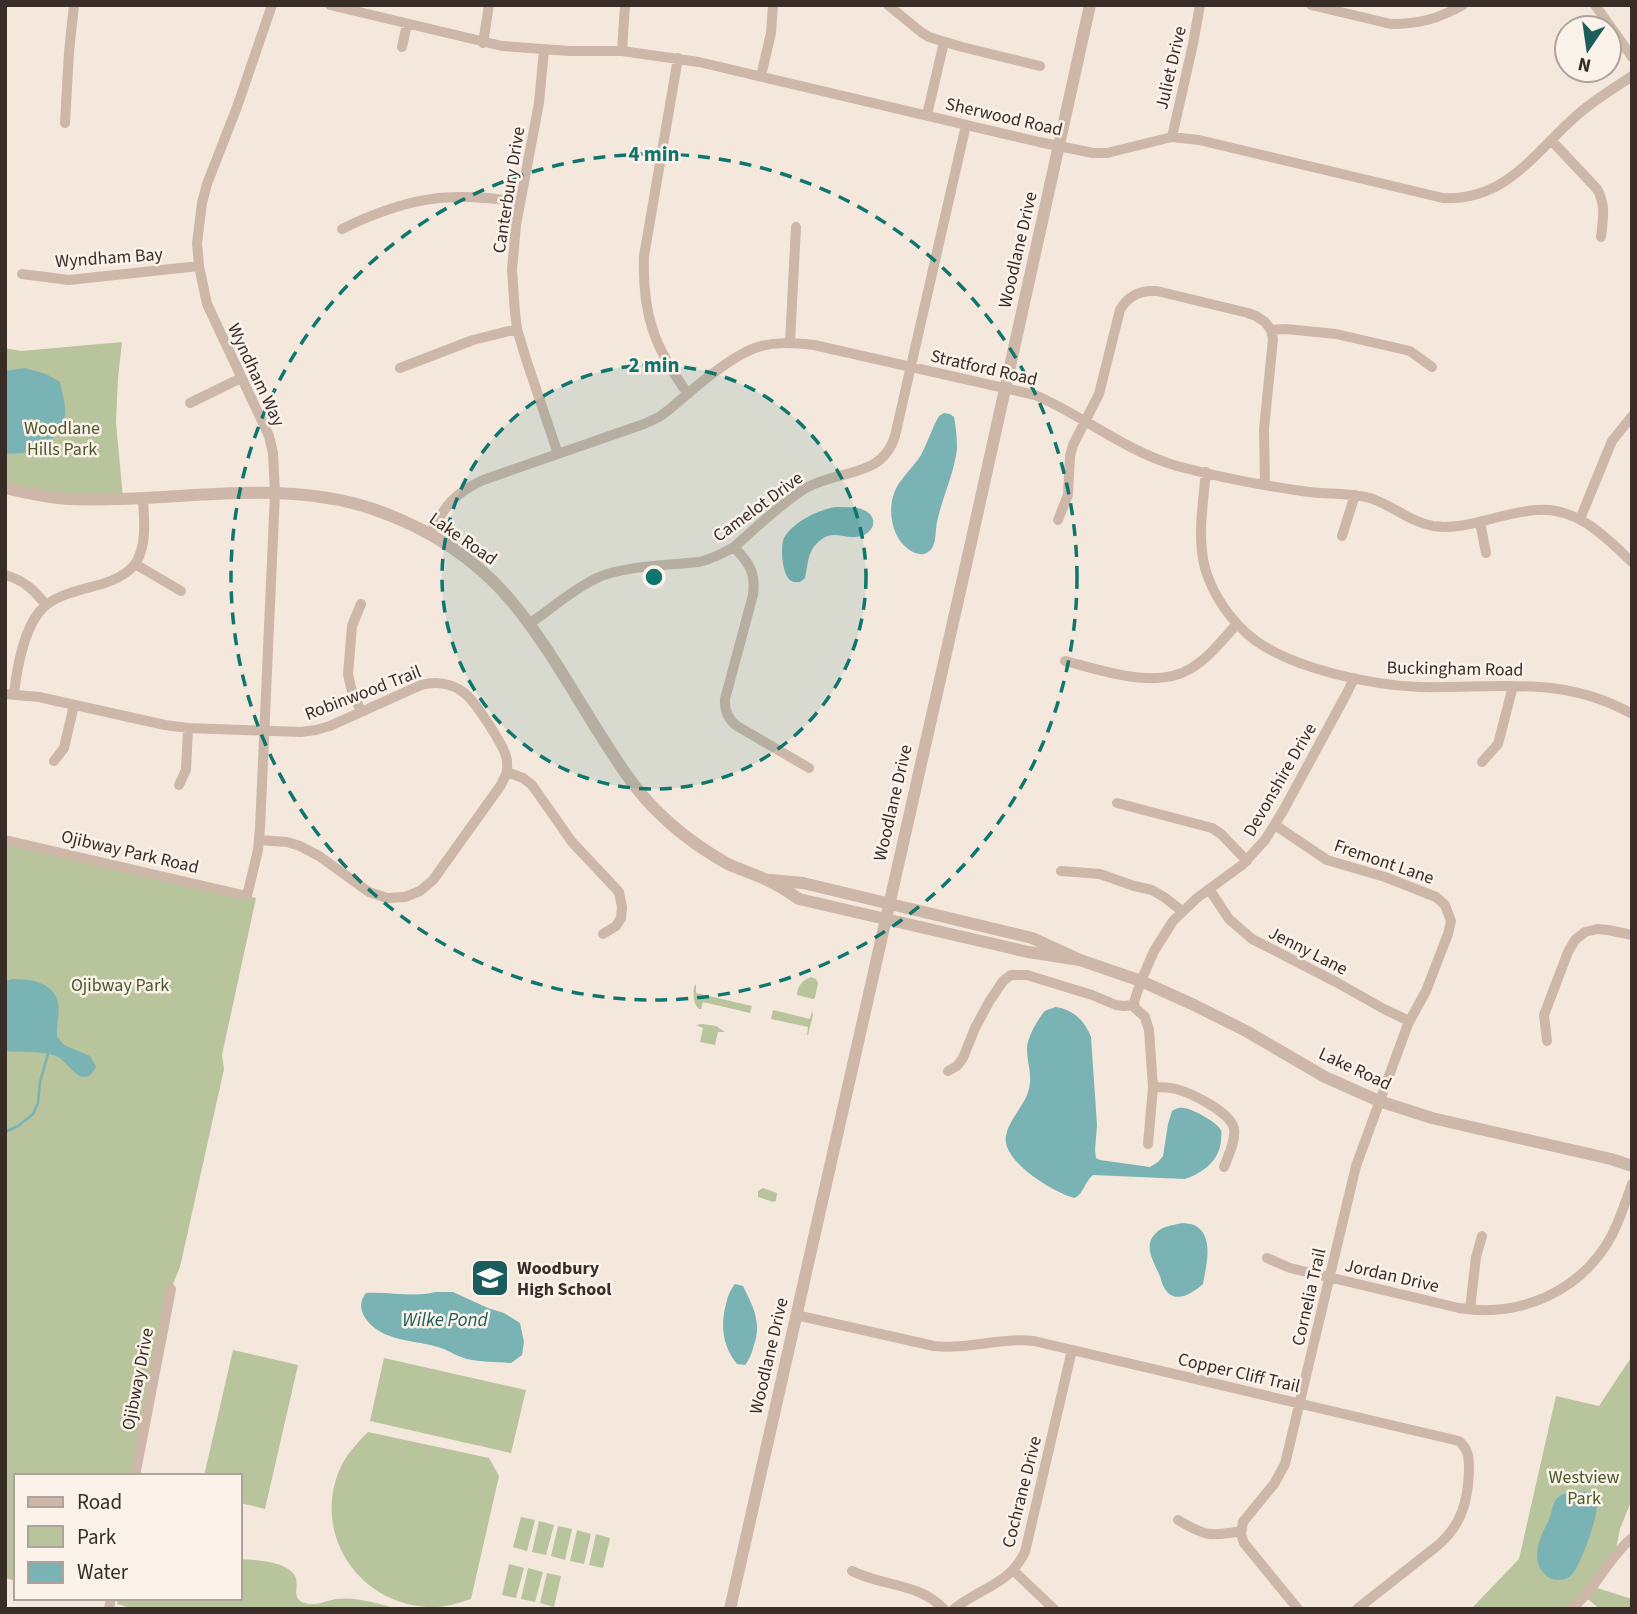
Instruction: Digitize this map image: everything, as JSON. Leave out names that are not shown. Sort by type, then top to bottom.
[{"type":"street","points":[[65,123],[68,52],[74,5]]},
{"type":"street","name":"Wyndham Way","points":[[247,896],[259,840],[275,493],[273,453],[269,436],[207,304],[197,243],[206,184],[237,107],[272,5]]},
{"type":"street","name":"Sherwood Road","points":[[330,5],[483,43],[544,50],[622,51],[678,58],[1093,153],[1107,153],[1172,137],[1199,139],[1443,198],[1459,199],[1502,184],[1529,163],[1575,116],[1632,76]]},
{"type":"street","points":[[483,43],[489,5]]},
{"type":"street","points":[[622,51],[625,5]]},
{"type":"street","points":[[761,76],[771,33],[773,5]]},
{"type":"street","points":[[888,5],[921,32],[944,41],[1040,66]]},
{"type":"street","name":"Woodlane Drive","points":[[730,1609],[1090,5]]},
{"type":"street","name":"Juliet Drive","points":[[1172,137],[1200,5]]},
{"type":"street","points":[[1311,5],[1391,24],[1403,24],[1420,23],[1463,5]]},
{"type":"street","points":[[1595,5],[1632,57]]},
{"type":"street","points":[[402,47],[407,24]]},
{"type":"street","points":[[927,115],[944,41]]},
{"type":"street","name":"Canterbury Drive","points":[[544,50],[538,111],[520,202],[512,270],[517,329],[558,454]]},
{"type":"street","points":[[678,58],[644,256],[643,278],[647,310],[653,330],[673,374],[688,394]]},
{"type":"street","name":"Camelot Drive","points":[[529,624],[598,577],[620,571],[711,559],[734,547],[804,489],[870,467],[887,454],[895,436],[966,125]]},
{"type":"street","points":[[1551,139],[1601,196],[1601,237]]},
{"type":"street","points":[[342,229],[387,208],[430,199],[477,197],[520,202]]},
{"type":"street","points":[[790,342],[796,227]]},
{"type":"street","name":"Wyndham Bay","points":[[22,274],[69,280],[199,266]]},
{"type":"street","points":[[1058,520],[1068,495],[1070,456],[1099,394],[1120,310],[1133,295],[1147,291],[1157,291],[1248,313],[1265,322],[1271,330],[1273,345],[1264,429],[1265,485]]},
{"type":"street","points":[[400,368],[473,340],[517,329]]},
{"type":"street","points":[[1271,330],[1306,330],[1348,336],[1410,351],[1432,367]]},
{"type":"street","name":"Stratford Road","points":[[430,534],[447,505],[469,486],[644,424],[659,417],[736,358],[755,348],[790,342],[814,345],[1035,395],[1120,441],[1176,466],[1313,493],[1371,498],[1430,526],[1457,527],[1523,511],[1555,511],[1593,526],[1632,562]]},
{"type":"street","points":[[190,403],[241,378]]},
{"type":"street","points":[[1580,519],[1612,441],[1632,416]]},
{"type":"street","name":"Buckingham Road","points":[[1206,472],[1201,519],[1202,552],[1211,583],[1237,624],[1269,649],[1316,668],[1380,683],[1421,687],[1542,687],[1575,691],[1603,700],[1632,715]]},
{"type":"street","name":"Lake Road","points":[[5,488],[66,499],[275,493],[311,495],[350,502],[389,515],[430,534],[460,553],[510,599],[629,778],[654,808],[704,849],[799,898],[1028,952],[1080,960]]},
{"type":"street","points":[[1342,536],[1355,495]]},
{"type":"street","points":[[10,694],[27,632],[46,605],[61,596],[112,581],[135,564],[143,546],[143,498]]},
{"type":"street","points":[[1480,522],[1486,553]]},
{"type":"street","points":[[734,547],[749,566],[754,576],[754,585],[725,699],[726,710],[737,726],[809,768]]},
{"type":"street","points":[[135,564],[181,591]]},
{"type":"street","points":[[5,575],[27,583],[46,605]]},
{"type":"street","points":[[361,604],[352,626],[348,674],[361,712]]},
{"type":"street","points":[[1065,661],[1141,678],[1167,678],[1192,668],[1237,624]]},
{"type":"street","name":"Devonshire Drive","points":[[1134,1005],[1141,981],[1160,941],[1182,912],[1247,861],[1262,845],[1348,692],[1353,678]]},
{"type":"street","name":"Robinwood Trail","points":[[10,694],[39,696],[188,728],[313,731],[333,725],[421,685],[440,683],[463,691],[470,698],[502,747],[507,759],[507,772]]},
{"type":"street","points":[[1482,762],[1497,744],[1513,686]]},
{"type":"street","points":[[54,761],[64,748],[75,705]]},
{"type":"street","points":[[179,785],[186,770],[188,728]]},
{"type":"street","points":[[259,840],[300,846],[315,853],[369,892],[387,898],[405,897],[424,889],[439,873],[501,786],[507,772],[532,785],[572,842],[617,889],[622,903],[621,916],[617,924],[603,934]]},
{"type":"street","points":[[1117,803],[1212,828],[1247,861]]},
{"type":"street","name":"Fremont Lane","points":[[1275,825],[1327,860],[1390,879],[1436,897],[1445,905],[1450,916],[1450,928],[1425,994],[1409,1021],[1379,1101]]},
{"type":"street","name":"Ojibway Park Road","points":[[5,840],[247,896]]},
{"type":"street","points":[[1061,871],[1100,874],[1152,890],[1182,912]]},
{"type":"street","name":"Lake Road","points":[[768,880],[803,883],[1032,938],[1080,960],[1141,981],[1221,1018],[1325,1077],[1379,1101],[1432,1118],[1632,1166]]},
{"type":"street","name":"Jenny Lane","points":[[1209,889],[1229,919],[1252,939],[1409,1021]]},
{"type":"street","points":[[1547,1041],[1544,1015],[1574,940],[1585,932],[1597,929],[1632,935]]},
{"type":"street","points":[[948,1071],[962,1060],[989,1002],[1003,981],[1011,975],[1027,975],[1119,1006],[1134,1005],[1148,1024],[1153,1087],[1148,1144]]},
{"type":"street","points":[[1153,1087],[1180,1091],[1213,1107],[1228,1118],[1234,1134],[1224,1167]]},
{"type":"street","name":"Cornelia Trail","points":[[1241,1531],[1244,1520],[1275,1484],[1284,1468],[1356,1166],[1379,1101]]},
{"type":"street","name":"Jordan Drive","points":[[1267,1258],[1288,1268],[1470,1310],[1524,1306],[1545,1298],[1574,1281],[1593,1262],[1611,1237],[1632,1184]]},
{"type":"street","points":[[1470,1310],[1476,1257],[1482,1236]]},
{"type":"street","name":"Ojibway Drive","points":[[135,1474],[171,1289]]},
{"type":"street","name":"Copper Cliff Trail","points":[[796,1315],[934,1346],[1034,1341],[1455,1440],[1464,1445],[1469,1455],[1467,1498],[1453,1530],[1437,1546],[1357,1609]]},
{"type":"street","name":"Cochrane Drive","points":[[954,1609],[1001,1582],[1014,1571],[1028,1546],[1072,1350]]},
{"type":"street","points":[[1178,1520],[1209,1535],[1241,1531],[1244,1543],[1298,1609]]},
{"type":"street","points":[[1571,1609],[1594,1587],[1615,1554],[1632,1538]]},
{"type":"street","points":[[852,1570],[869,1578],[919,1591],[944,1609]]},
{"type":"street","points":[[1014,1571],[1054,1609]]},
{"type":"green space","name":"Woodlane Hills Park","points":[[122,342],[116,422],[123,498],[5,488],[5,348],[21,351]]},
{"type":"green space","name":"Ojibway Park","points":[[5,840],[256,898],[222,1055],[224,1069],[180,1267],[171,1289],[135,1474],[14,1474],[14,1580],[5,1578]]},
{"type":"green space","points":[[811,977],[818,983],[815,998],[797,995],[801,984]]},
{"type":"green space","points":[[696,984],[696,993],[752,1006],[750,1013],[703,1002],[699,1009],[694,999]]},
{"type":"green space","points":[[773,1010],[810,1019],[812,1011],[808,1035],[808,1027],[771,1019]]},
{"type":"green space","points":[[696,1025],[716,1026],[725,1032],[718,1032],[715,1045],[700,1042],[703,1028]]},
{"type":"green space","points":[[763,1188],[777,1193],[776,1201],[758,1197],[758,1191]]},
{"type":"green space","points":[[233,1350],[298,1365],[265,1509],[242,1503],[242,1474],[204,1474]]},
{"type":"green space","name":"Westview Park","points":[[1632,1356],[1632,1499],[1620,1529],[1615,1554],[1594,1587],[1632,1599],[1632,1609],[1600,1609],[1585,1597],[1571,1609],[1471,1609],[1519,1559],[1556,1396],[1599,1406]]},
{"type":"green space","points":[[384,1358],[526,1390],[511,1453],[370,1421]]},
{"type":"green space","points":[[368,1432],[489,1458],[499,1476],[471,1599],[439,1607],[408,1604],[385,1596],[366,1582],[350,1564],[338,1544],[332,1521],[332,1496],[344,1460]]},
{"type":"green space","points":[[521,1517],[535,1520],[527,1551],[513,1547]]},
{"type":"green space","points":[[539,1521],[554,1525],[546,1555],[532,1552]]},
{"type":"green space","points":[[558,1526],[572,1529],[565,1560],[551,1556]]},
{"type":"green space","points":[[577,1530],[591,1534],[584,1564],[570,1561]]},
{"type":"green space","points":[[596,1534],[610,1538],[603,1568],[589,1565]]},
{"type":"green space","points":[[242,1559],[270,1562],[291,1571],[295,1576],[298,1598],[305,1603],[353,1599],[401,1609],[135,1609],[117,1604],[118,1600],[242,1600]]},
{"type":"green space","points":[[509,1564],[524,1568],[516,1598],[502,1595]]},
{"type":"green space","points":[[528,1568],[543,1572],[535,1602],[521,1599]]},
{"type":"green space","points":[[547,1573],[561,1576],[554,1607],[540,1603]]},
{"type":"water","points":[[25,368],[46,374],[60,382],[65,415],[57,433],[43,446],[24,453],[5,453],[5,371]]},
{"type":"water","points":[[944,413],[954,417],[957,449],[939,513],[933,546],[926,553],[918,554],[908,549],[897,536],[892,519],[892,501],[898,485],[921,455],[939,416]]},
{"type":"water","points":[[835,507],[865,510],[873,519],[872,528],[862,536],[834,535],[822,539],[811,552],[805,578],[800,582],[791,581],[787,577],[782,560],[784,538],[806,518]]},
{"type":"water","points":[[5,981],[34,981],[52,990],[58,1003],[57,1037],[64,1045],[90,1056],[96,1067],[89,1076],[79,1076],[60,1058],[50,1054],[5,1051]]},
{"type":"water","points":[[1055,1007],[1078,1017],[1091,1037],[1097,1125],[1096,1158],[1150,1167],[1163,1156],[1172,1111],[1181,1108],[1204,1116],[1221,1130],[1220,1148],[1209,1165],[1185,1179],[1093,1175],[1075,1198],[1043,1183],[1020,1165],[1007,1146],[1006,1136],[1029,1090],[1027,1046],[1030,1035],[1045,1011]]},
{"type":"water","points":[[1182,1223],[1201,1230],[1208,1251],[1203,1284],[1189,1294],[1179,1297],[1169,1294],[1164,1287],[1152,1258],[1150,1243],[1159,1231]]},
{"type":"water","points":[[735,1284],[743,1286],[757,1322],[751,1355],[745,1365],[737,1364],[732,1357],[723,1328],[728,1296]]},
{"type":"water","name":"Wilke Pond","points":[[453,1292],[504,1313],[520,1323],[524,1342],[522,1355],[511,1363],[467,1359],[434,1346],[387,1335],[370,1324],[362,1312],[362,1299],[366,1293]]},
{"type":"water","points":[[1591,1492],[1597,1496],[1596,1511],[1581,1558],[1569,1577],[1561,1580],[1550,1578],[1542,1571],[1537,1558],[1542,1535],[1555,1501],[1566,1493]]},
{"type":"waterway","points":[[5,1132],[33,1114],[38,1103],[40,1082],[48,1054]]},
{"type":"place","name":"Woodbury High School","points":[[490,1278]]}]
